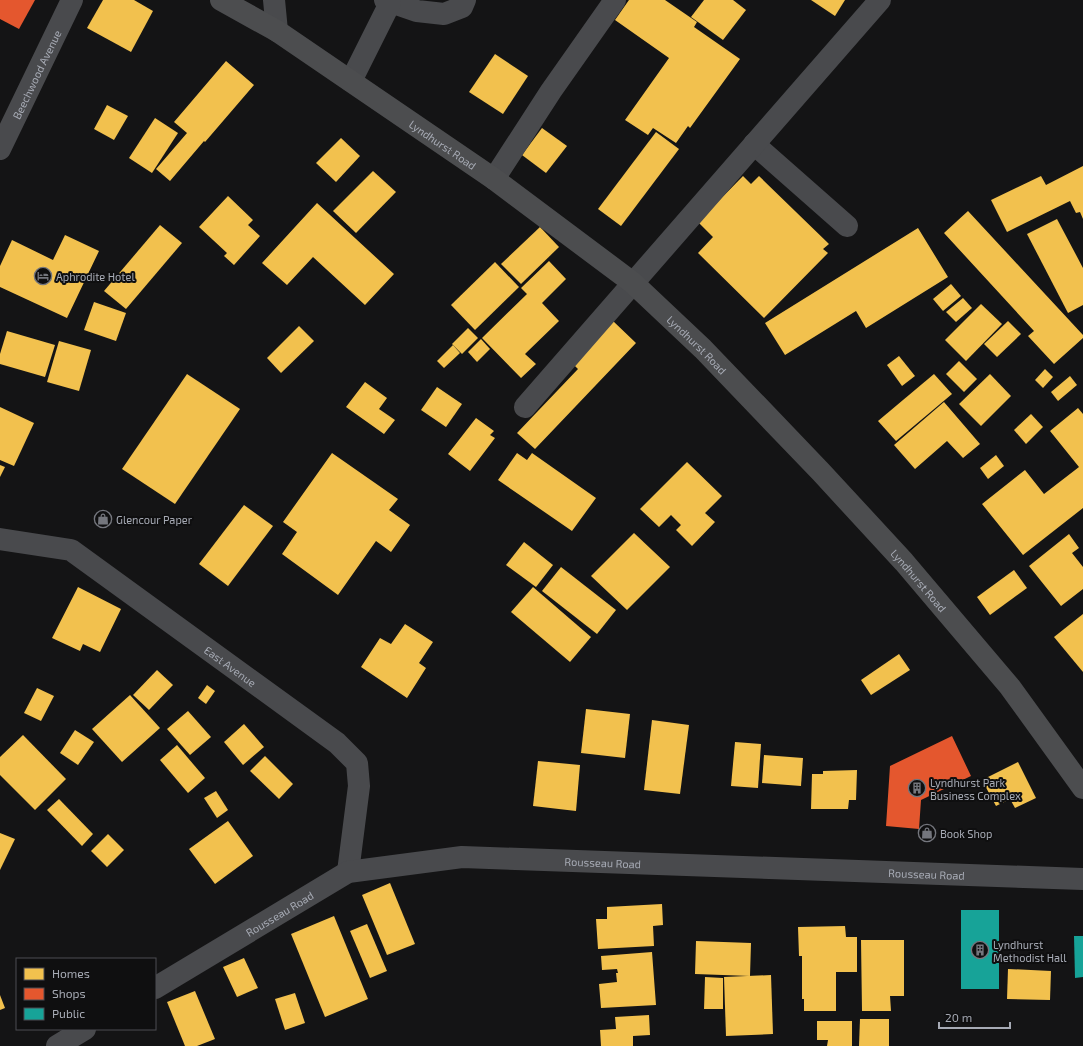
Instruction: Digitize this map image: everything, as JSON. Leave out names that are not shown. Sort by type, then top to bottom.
[{"type":"main road","name":"Lyndhurst Road","points":[[221,0],[277,31],[494,179],[633,283],[703,348],[904,562],[1010,688],[1083,788]]},
{"type":"street","name":"Beechwood Avenue","points":[[0,149],[72,0]]},
{"type":"street","points":[[274,0],[277,31]]},
{"type":"street","points":[[351,81],[387,1],[416,11],[444,14],[462,7],[464,0]]},
{"type":"street","points":[[494,179],[551,91],[615,0]]},
{"type":"street","points":[[525,407],[880,0]]},
{"type":"street","points":[[754,144],[847,226]]},
{"type":"street","name":"East Avenue","points":[[0,539],[71,550],[337,743],[357,763],[359,786],[348,872]]},
{"type":"street","name":"Rousseau Road","points":[[156,987],[348,872],[462,857],[1083,879]]},
{"type":"street","points":[[57,1046],[83,1030]]},
{"type":"building: Homes","points":[[103,0],[134,0],[153,11],[131,52],[87,28]]},
{"type":"building: Homes","points":[[629,0],[665,0],[697,22],[694,27],[740,59],[690,128],[688,126],[676,143],[653,128],[648,135],[625,120],[669,58],[615,20]]},
{"type":"building: Homes","points":[[704,0],[733,0],[746,10],[723,40],[691,17]]},
{"type":"building: Homes","points":[[811,0],[845,0],[835,16]]},
{"type":"building: Homes","points":[[495,54],[528,76],[503,114],[469,92]]},
{"type":"building: Homes","points":[[226,61],[254,85],[170,181],[156,169],[187,133],[174,122]]},
{"type":"building: Homes","points":[[107,105],[128,116],[114,140],[94,129]]},
{"type":"building: Homes","points":[[155,118],[178,133],[152,173],[129,158]]},
{"type":"building: Homes","points":[[542,128],[567,146],[546,173],[522,155]]},
{"type":"building: Homes","points":[[656,132],[679,149],[621,226],[598,209]]},
{"type":"building: Homes","points":[[341,138],[360,156],[336,182],[316,163]]},
{"type":"building: Homes","points":[[1083,166],[1083,219],[1080,212],[1076,213],[1070,201],[1007,232],[991,200],[1041,176],[1046,185]]},
{"type":"building: Homes","points":[[373,171],[396,192],[356,233],[333,211]]},
{"type":"building: Homes","points":[[743,176],[751,184],[759,176],[829,244],[823,249],[828,253],[764,318],[698,253],[713,237],[698,222]]},
{"type":"building: Homes","points":[[228,196],[253,220],[248,225],[260,236],[234,265],[224,256],[227,253],[199,227]]},
{"type":"building: Homes","points":[[317,203],[394,274],[365,305],[313,257],[287,285],[262,263]]},
{"type":"building: Homes","points":[[968,211],[1083,335],[1083,338],[1054,364],[1028,336],[1034,331],[944,233]]},
{"type":"building: Homes","points":[[1057,219],[1083,268],[1083,305],[1068,313],[1027,234]]},
{"type":"building: Homes","points":[[160,225],[182,243],[126,309],[104,291]]},
{"type":"building: Homes","points":[[540,227],[559,247],[521,284],[501,264]]},
{"type":"building: Homes","points":[[918,228],[948,277],[866,328],[856,311],[785,355],[765,323]]},
{"type":"building: Homes","name":"Aphrodite Hotel","points":[[65,235],[99,251],[67,318],[0,287],[0,266],[12,240],[53,260]]},
{"type":"building: Homes","points":[[549,261],[566,279],[542,303],[559,321],[525,354],[536,364],[521,378],[482,338],[527,294],[521,288]]},
{"type":"building: Homes","points":[[495,262],[519,287],[475,330],[451,305]]},
{"type":"building: Homes","points":[[951,284],[961,296],[943,311],[933,299]]},
{"type":"building: Homes","points":[[963,298],[972,308],[956,322],[946,312]]},
{"type":"building: Homes","points":[[94,302],[126,313],[116,341],[84,330]]},
{"type":"building: Homes","points":[[981,304],[1002,324],[966,361],[945,340]]},
{"type":"building: Homes","points":[[613,321],[636,343],[535,449],[517,433],[578,369],[572,363]]},
{"type":"building: Homes","points":[[1008,321],[1021,334],[997,357],[984,344]]},
{"type":"building: Homes","points":[[299,326],[314,341],[281,373],[267,358]]},
{"type":"building: Homes","points":[[468,328],[478,338],[462,354],[452,344]]},
{"type":"building: Homes","points":[[7,331],[55,345],[45,377],[0,364],[0,354]]},
{"type":"building: Homes","points":[[481,339],[490,349],[477,362],[468,352]]},
{"type":"building: Homes","points":[[59,341],[91,350],[79,391],[47,382]]},
{"type":"building: Homes","points":[[453,345],[460,353],[444,368],[437,361]]},
{"type":"building: Homes","points":[[899,356],[915,376],[902,386],[887,365]]},
{"type":"building: Homes","points":[[959,361],[977,379],[964,392],[946,374]]},
{"type":"building: Homes","points":[[1045,369],[1053,377],[1043,388],[1035,380]]},
{"type":"building: Homes","points":[[187,374],[240,409],[175,504],[122,469]]},
{"type":"building: Homes","points":[[934,374],[952,394],[896,441],[878,421]]},
{"type":"building: Homes","points":[[990,374],[1011,396],[981,426],[959,404]]},
{"type":"building: Homes","points":[[1070,376],[1077,385],[1058,401],[1051,392]]},
{"type":"building: Homes","points":[[365,382],[387,398],[379,409],[395,420],[384,434],[346,407]]},
{"type":"building: Homes","points":[[437,387],[462,404],[446,427],[421,410]]},
{"type":"building: Homes","points":[[944,402],[980,444],[963,458],[947,441],[915,469],[894,445]]},
{"type":"building: Homes","points":[[0,407],[34,423],[14,466],[0,460]]},
{"type":"building: Homes","points":[[1078,408],[1083,414],[1083,508],[1023,555],[982,504],[1025,470],[1044,494],[1079,467],[1050,431]]},
{"type":"building: Homes","points":[[1031,414],[1043,427],[1026,444],[1014,430]]},
{"type":"building: Homes","points":[[476,418],[494,431],[490,435],[495,438],[470,471],[448,454]]},
{"type":"building: Homes","points":[[332,453],[398,499],[389,510],[410,525],[391,552],[376,541],[338,595],[282,554],[297,532],[283,522]]},
{"type":"building: Homes","points":[[517,453],[527,460],[532,453],[596,498],[572,531],[498,480]]},
{"type":"building: Homes","points":[[996,455],[1004,466],[988,479],[980,468]]},
{"type":"building: Homes","points":[[687,462],[722,496],[705,513],[715,522],[692,546],[676,530],[681,525],[671,515],[659,527],[640,509]]},
{"type":"building: Homes","points":[[0,465],[5,467],[0,477]]},
{"type":"building: Homes","points":[[244,505],[273,526],[228,586],[199,564]]},
{"type":"building: Homes","points":[[634,533],[670,567],[627,610],[591,576]]},
{"type":"building: Homes","points":[[1069,534],[1079,548],[1072,553],[1083,567],[1083,589],[1061,606],[1029,566]]},
{"type":"building: Homes","points":[[524,542],[553,565],[536,587],[506,565]]},
{"type":"building: Homes","points":[[561,567],[616,610],[597,634],[542,591]]},
{"type":"building: Homes","points":[[1014,570],[1027,588],[990,615],[977,597]]},
{"type":"building: Homes","points":[[78,587],[121,609],[100,652],[83,644],[80,651],[52,638]]},
{"type":"building: Homes","points":[[533,587],[591,637],[570,662],[511,612]]},
{"type":"building: Homes","points":[[1083,614],[1083,672],[1054,637]]},
{"type":"building: Homes","points":[[405,624],[433,642],[419,663],[426,668],[407,698],[361,667],[380,638],[391,644]]},
{"type":"building: Homes","points":[[899,654],[910,670],[871,695],[861,680]]},
{"type":"building: Homes","points":[[157,670],[173,685],[149,710],[133,695]]},
{"type":"building: Homes","points":[[207,685],[215,691],[206,704],[198,698]]},
{"type":"building: Homes","points":[[37,688],[54,696],[41,721],[24,713]]},
{"type":"building: Homes","points":[[130,695],[160,728],[122,762],[92,729]]},
{"type":"building: Homes","points":[[586,709],[630,714],[625,758],[581,753]]},
{"type":"building: Homes","points":[[188,711],[211,737],[190,755],[167,729]]},
{"type":"building: Homes","points":[[652,720],[689,725],[680,794],[644,790]]},
{"type":"building: Homes","points":[[244,724],[264,747],[243,765],[224,742]]},
{"type":"building: Homes","points":[[75,730],[94,742],[78,765],[60,753]]},
{"type":"building: Homes","points":[[23,735],[66,779],[35,810],[0,775],[0,757]]},
{"type":"building: Homes","points":[[735,742],[761,744],[758,788],[731,786]]},
{"type":"building: Homes","points":[[177,745],[205,778],[188,793],[160,760]]},
{"type":"building: Homes","points":[[764,755],[803,758],[801,786],[762,783]]},
{"type":"building: Homes","points":[[265,756],[293,784],[279,799],[250,771]]},
{"type":"building: Homes","points":[[538,761],[580,765],[576,811],[533,806]]},
{"type":"building: Homes","points":[[1018,762],[1036,798],[1015,808],[1010,799],[996,806],[982,780]]},
{"type":"building: Homes","points":[[857,770],[856,800],[849,800],[848,809],[811,809],[812,774],[823,774],[823,771]]},
{"type":"building: Homes","points":[[216,791],[228,810],[217,818],[204,798]]},
{"type":"building: Homes","points":[[59,799],[93,834],[82,846],[47,810]]},
{"type":"building: Homes","points":[[228,821],[253,856],[215,884],[189,849]]},
{"type":"building: Homes","points":[[0,833],[15,839],[0,870]]},
{"type":"building: Homes","points":[[108,834],[124,850],[107,867],[91,851]]},
{"type":"building: Homes","points":[[390,883],[415,944],[387,955],[362,895]]},
{"type":"building: Homes","points":[[662,904],[663,925],[653,926],[654,946],[598,949],[596,919],[607,919],[607,907]]},
{"type":"building: Homes","points":[[334,916],[368,999],[325,1017],[291,934]]},
{"type":"building: Homes","points":[[367,924],[387,971],[370,978],[350,931]]},
{"type":"building: Homes","points":[[845,926],[846,937],[857,937],[857,972],[836,972],[836,1011],[804,1011],[804,999],[802,999],[802,956],[799,956],[798,927]]},
{"type":"building: Homes","points":[[861,940],[904,940],[904,996],[890,996],[891,1011],[862,1011]]},
{"type":"building: Homes","points":[[696,941],[751,943],[750,976],[695,974]]},
{"type":"building: Homes","points":[[652,952],[656,1005],[601,1008],[599,984],[617,982],[616,973],[618,973],[617,969],[602,970],[601,956]]},
{"type":"building: Homes","points":[[244,958],[258,988],[237,997],[223,967]]},
{"type":"building: Homes","points":[[1008,969],[1051,971],[1050,1000],[1007,999]]},
{"type":"building: Homes","points":[[771,975],[773,1034],[726,1036],[724,977]]},
{"type":"building: Homes","points":[[705,977],[723,978],[723,1009],[704,1009]]},
{"type":"building: Homes","points":[[195,991],[215,1039],[197,1046],[185,1046],[167,1002]]},
{"type":"building: Homes","points":[[295,993],[305,1023],[285,1030],[275,999]]},
{"type":"building: Homes","points":[[0,995],[5,1008],[0,1010]]},
{"type":"building: Homes","points":[[649,1015],[650,1035],[633,1036],[633,1046],[601,1046],[600,1030],[616,1029],[615,1017]]},
{"type":"building: Homes","points":[[860,1019],[889,1019],[889,1046],[859,1046]]},
{"type":"building: Homes","points":[[817,1021],[852,1021],[852,1046],[827,1046],[828,1040],[817,1040]]},
{"type":"building: Shops","points":[[0,0],[35,0],[19,29],[0,19]]},
{"type":"building: Shops","name":"Lyndhurst Park Business Complex","points":[[952,736],[971,776],[921,800],[919,829],[886,826],[890,766]]},
{"type":"building: Public","name":"Lyndhurst Methodist Hall","points":[[961,910],[999,910],[999,989],[961,989]]},
{"type":"building: Public","points":[[1074,936],[1083,936],[1083,977],[1075,978]]},
{"type":"place","name":"Aphrodite Hotel","points":[[43,276]]},
{"type":"place","name":"Glencour Paper","points":[[103,519]]},
{"type":"place","name":"Lyndhurst Park Business Complex","points":[[917,788]]},
{"type":"place","name":"Book Shop","points":[[927,833]]},
{"type":"place","name":"Lyndhurst Methodist Hall","points":[[980,950]]}]
